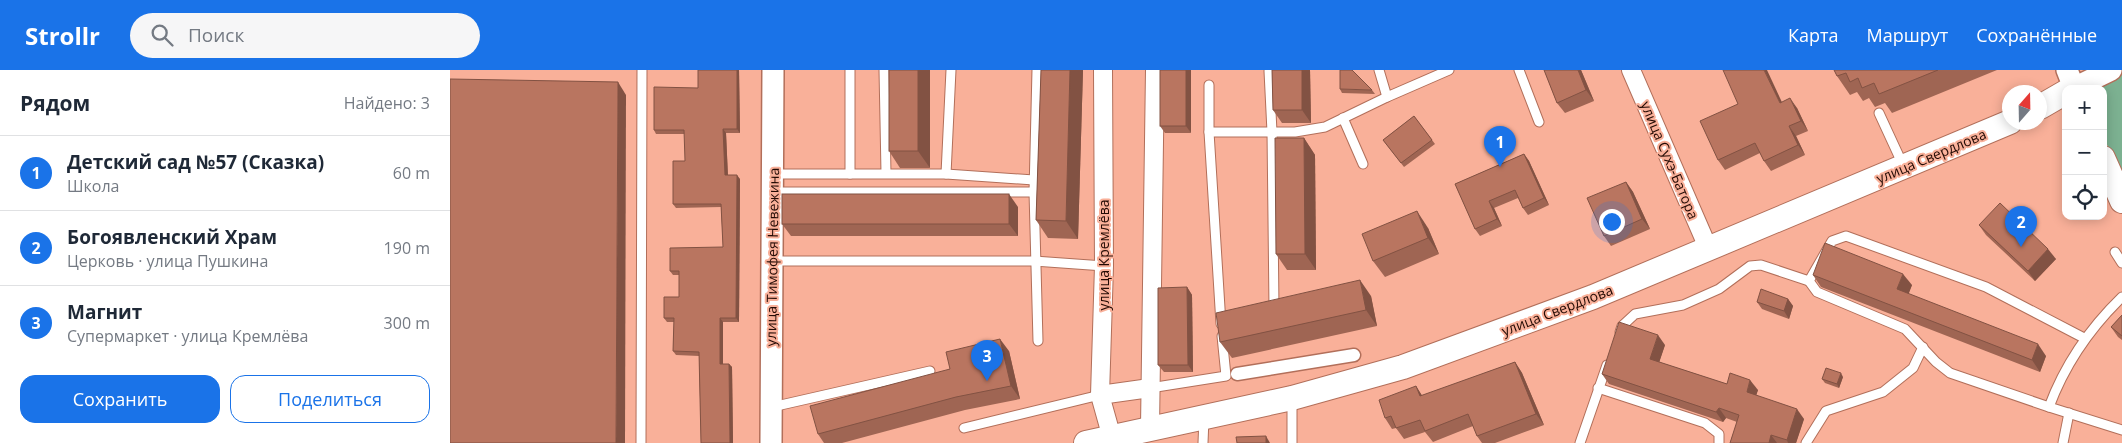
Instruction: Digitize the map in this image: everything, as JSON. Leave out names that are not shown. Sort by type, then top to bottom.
[{"type":"main road","points":[[2047,101],[2062,92]]},
{"type":"main road","name":"улица Свердлова","points":[[1086,443],[1112,440],[1150,428],[1292,398],[1403,367],[1593,297],[1709,250],[2002,125]]},
{"type":"main road","points":[[2107,167],[2122,201]]},
{"type":"street","name":"улица Тимофея Невежина","points":[[771,443],[773,70]]},
{"type":"street","name":"улица Кремлёва","points":[[1103,70],[1104,266],[1100,395],[1112,440]]},
{"type":"street","points":[[1150,428],[1155,70]]},
{"type":"street","name":"улица Сухэ-Батора","points":[[1631,70],[1709,250]]},
{"type":"street","points":[[2074,85],[2111,70]]},
{"type":"street","points":[[1232,375],[1354,355]]},
{"type":"street","points":[[1100,395],[1150,388]]},
{"type":"lane","points":[[641,443],[642,70]]},
{"type":"lane","points":[[850,70],[850,174]]},
{"type":"lane","points":[[884,70],[886,174]]},
{"type":"lane","points":[[946,174],[951,70]]},
{"type":"lane","points":[[1037,70],[1034,261],[1038,341]]},
{"type":"lane","points":[[1379,70],[1387,96]]},
{"type":"lane","points":[[1209,132],[1295,132],[1325,126],[1387,96],[1449,70]]},
{"type":"lane","points":[[1519,70],[1539,122]]},
{"type":"lane","points":[[1269,71],[1272,132],[1274,308]]},
{"type":"lane","points":[[1150,388],[1232,375],[1209,132],[1210,86]]},
{"type":"lane","points":[[1879,113],[1904,167]]},
{"type":"lane","points":[[1343,118],[1363,164]]},
{"type":"lane","points":[[773,183],[850,174],[946,174],[1034,180]]},
{"type":"lane","points":[[773,183],[1034,192]]},
{"type":"lane","points":[[1809,281],[1832,241],[1846,236],[1986,287],[2084,338]]},
{"type":"lane","points":[[2115,252],[2122,263]]},
{"type":"lane","points":[[771,261],[1034,261],[1104,266]]},
{"type":"lane","points":[[1580,443],[1598,388],[1622,326],[1635,314],[1683,304],[1720,289],[1750,266],[1761,265],[1809,281],[1817,292],[1905,329],[1936,362],[1950,373],[2122,430]]},
{"type":"lane","points":[[2049,406],[2058,384],[2084,338],[2122,297]]},
{"type":"lane","points":[[1806,443],[1826,411],[1883,392],[1913,368],[1923,347]]},
{"type":"lane","points":[[771,407],[930,371]]},
{"type":"lane","points":[[1598,388],[1705,423],[1719,434],[1719,443]]},
{"type":"lane","points":[[964,428],[1100,395]]},
{"type":"lane","points":[[1292,398],[1292,443]]},
{"type":"lane","points":[[2063,443],[2070,413]]},
{"type":"lane","points":[[1204,417],[1204,443]]},
{"type":"green space","points":[[2122,71],[2122,176],[2107,144],[2107,85],[2091,85]]},
{"type":"building","points":[[698,70],[737,70],[737,129],[723,129],[725,175],[737,175],[736,318],[720,318],[720,364],[729,364],[730,443],[701,443],[699,352],[673,351],[674,318],[664,318],[664,297],[679,297],[679,271],[670,271],[670,248],[723,247],[721,204],[673,204],[673,161],[685,161],[684,130],[654,130],[654,87],[698,88]]},
{"type":"building","points":[[889,70],[918,70],[918,151],[889,151]]},
{"type":"building","points":[[1041,70],[1070,70],[1066,221],[1036,220]]},
{"type":"building","points":[[1160,70],[1186,70],[1186,126],[1160,126]]},
{"type":"building","points":[[1272,70],[1302,70],[1302,110],[1273,110]]},
{"type":"building","points":[[1340,70],[1352,70],[1372,90],[1340,89]]},
{"type":"building","points":[[1544,70],[1578,70],[1586,90],[1557,103]]},
{"type":"building","points":[[1723,70],[1764,70],[1780,103],[1790,98],[1801,121],[1789,126],[1798,145],[1764,161],[1755,143],[1718,160],[1700,121],[1738,104]]},
{"type":"building","points":[[1834,70],[1938,70],[1879,94],[1874,83],[1862,88],[1858,78],[1850,82],[1846,73],[1837,76]]},
{"type":"building","points":[[450,79],[618,82],[616,443],[450,443]]},
{"type":"building","points":[[1414,116],[1432,140],[1401,163],[1383,140]]},
{"type":"building","points":[[1275,138],[1304,138],[1305,254],[1276,254]]},
{"type":"building","points":[[1524,154],[1544,198],[1523,208],[1515,190],[1489,201],[1497,219],[1475,229],[1455,184]]},
{"type":"building","points":[[1626,182],[1642,219],[1604,236],[1587,198]]},
{"type":"building","points":[[782,194],[1009,194],[1009,224],[782,224]]},
{"type":"building","points":[[2000,203],[2048,249],[2028,271],[1979,225]]},
{"type":"building","points":[[1417,211],[1428,238],[1373,261],[1362,234]]},
{"type":"building","points":[[1825,243],[1903,274],[1897,289],[2038,344],[2032,360],[1813,275]]},
{"type":"building","points":[[1360,280],[1366,310],[1220,342],[1216,313]]},
{"type":"building","points":[[1187,287],[1188,365],[1158,365],[1158,288]]},
{"type":"building","points":[[1761,289],[1788,299],[1784,311],[1757,302]]},
{"type":"building","points":[[2122,315],[2122,336],[2111,327]]},
{"type":"building","points":[[1619,322],[1658,335],[1650,359],[1727,384],[1730,373],[1750,380],[1747,392],[1797,409],[1787,440],[1771,435],[1769,443],[1730,443],[1739,415],[1719,408],[1716,412],[1602,374]]},
{"type":"building","points":[[1000,339],[1011,386],[956,397],[818,434],[810,406],[950,369],[946,352]]},
{"type":"building","points":[[1515,362],[1536,414],[1477,436],[1468,414],[1425,431],[1420,420],[1396,428],[1391,416],[1385,418],[1379,400],[1416,386],[1420,396]]},
{"type":"building","points":[[1826,368],[1841,373],[1837,384],[1822,379]]},
{"type":"building","points":[[1266,436],[1266,443],[1237,443],[1236,437]]},
{"type":"place","name":"Детский сад №57 (Сказка)","points":[[1500,167]]},
{"type":"place","name":"Богоявленский Храм","points":[[2021,247]]},
{"type":"place","name":"Магнит","points":[[987,381]]}]
